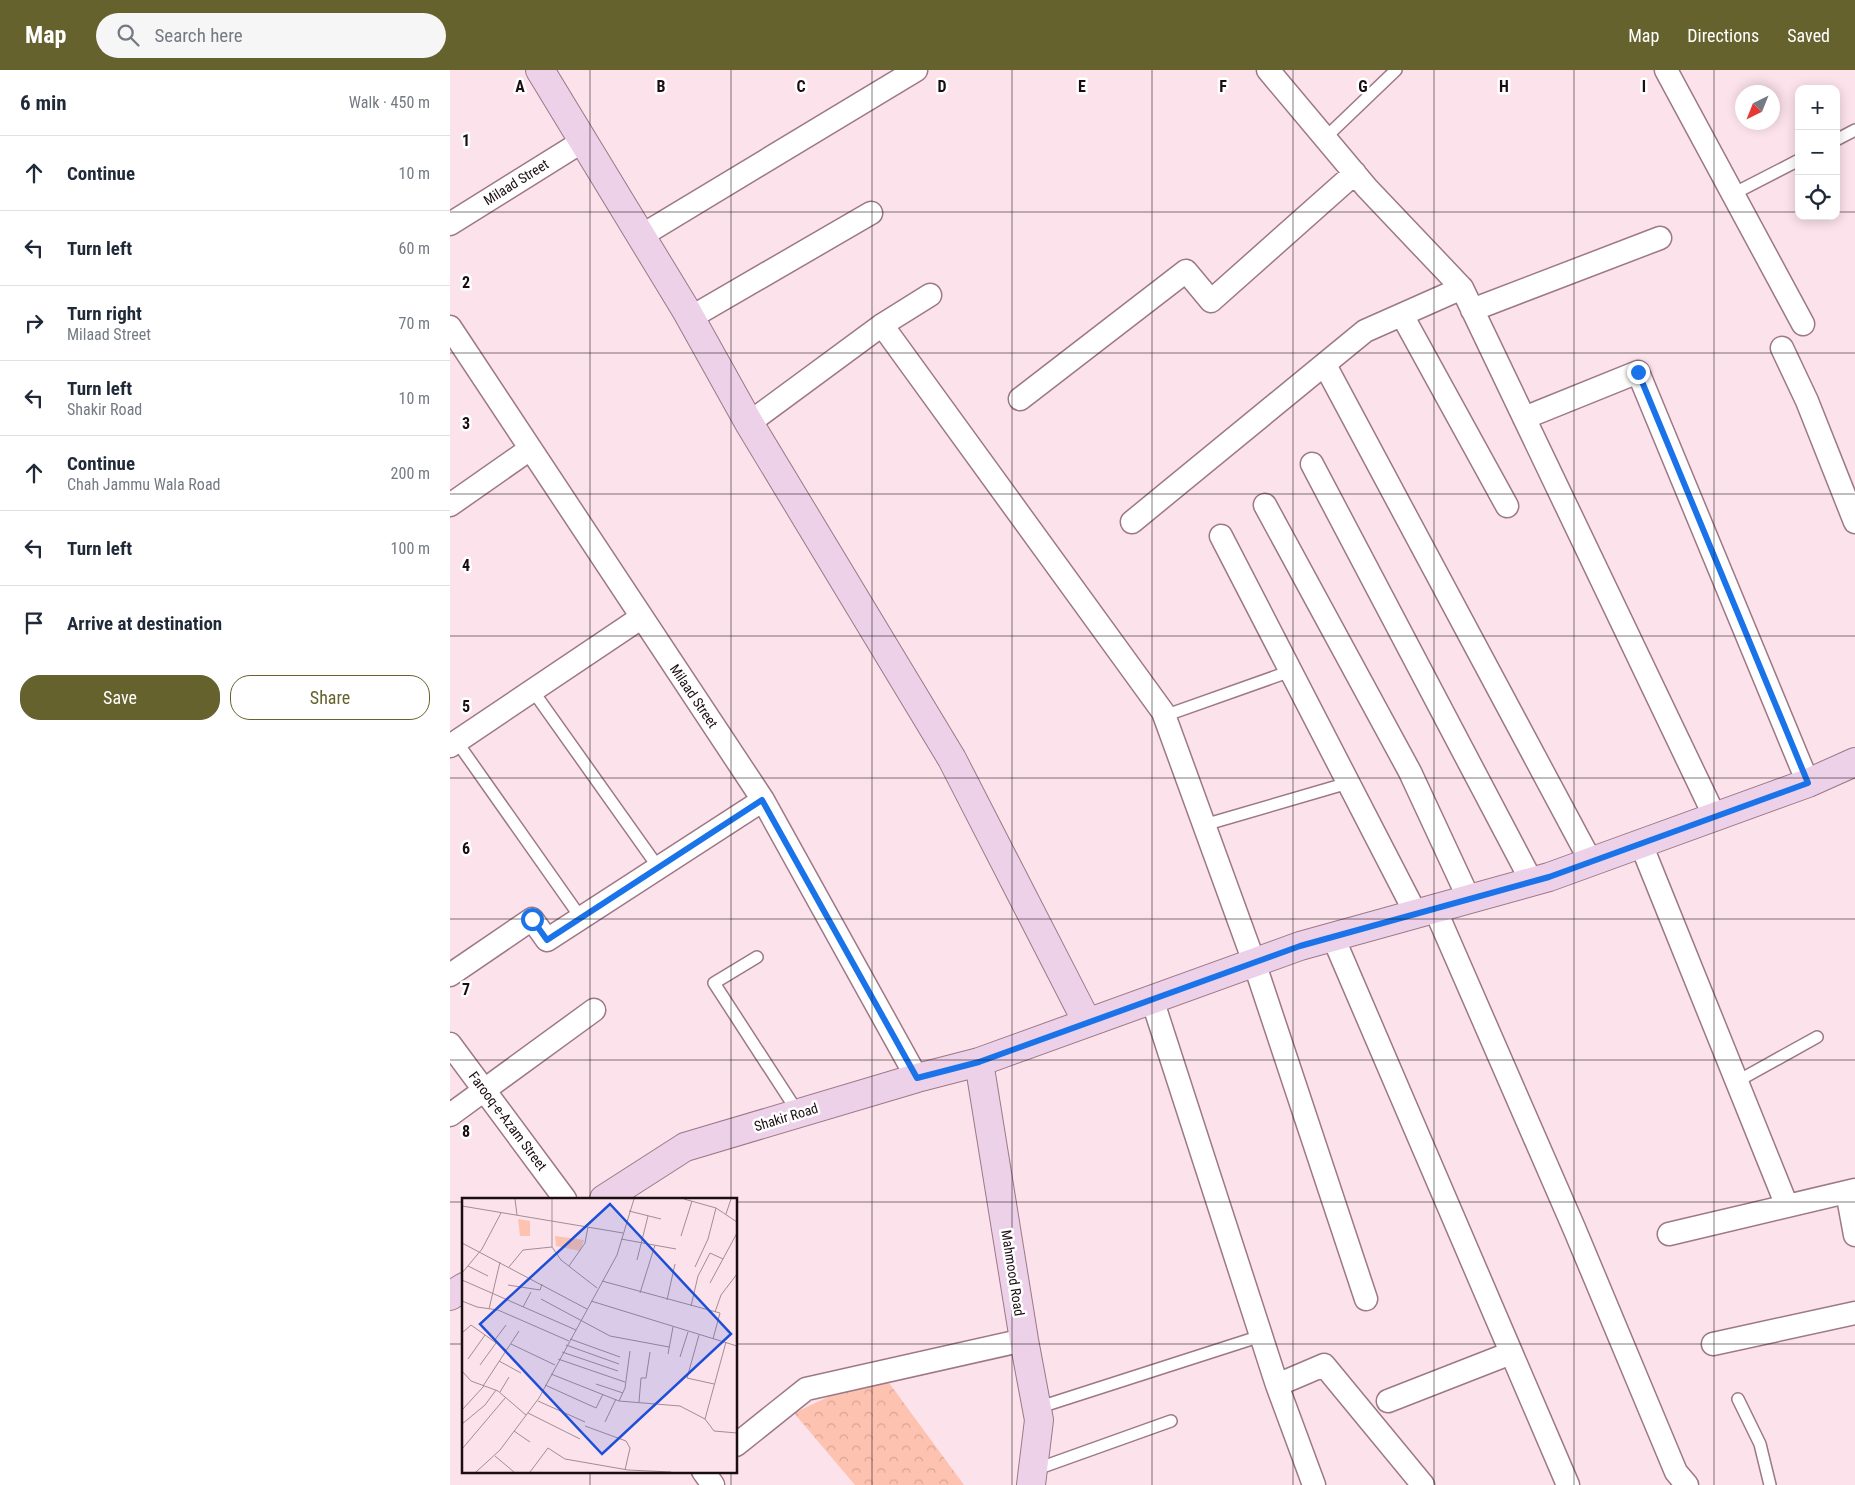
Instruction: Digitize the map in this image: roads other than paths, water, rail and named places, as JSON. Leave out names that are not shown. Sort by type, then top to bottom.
[{"type":"street","points":[[540,70],[690,318],[749,423],[952,759],[1087,1022]]},
{"type":"street","points":[[641,236],[916,70]]},
{"type":"street","points":[[1268,70],[1355,173],[1462,288],[1715,817]]},
{"type":"street","points":[[1666,70],[1803,324]]},
{"type":"street","name":"Milaad Street","points":[[450,224],[583,141]]},
{"type":"street","points":[[1020,399],[1186,271],[1211,301],[1355,173]]},
{"type":"street","points":[[690,318],[871,213]]},
{"type":"street","points":[[1472,310],[1660,238]]},
{"type":"street","points":[[1132,522],[1365,331],[1462,288]]},
{"type":"street","points":[[749,423],[882,325],[930,294]]},
{"type":"street","points":[[1402,315],[1507,506]]},
{"type":"street","points":[[882,325],[1164,716],[1254,962],[1366,1298]]},
{"type":"street","name":"Milaad Street","points":[[450,327],[762,800],[917,1078]]},
{"type":"street","points":[[1782,348],[1808,400],[1855,522]]},
{"type":"street","points":[[1325,365],[1591,862]]},
{"type":"street","points":[[1524,418],[1638,372],[1808,783]]},
{"type":"street","points":[[450,505],[530,449]]},
{"type":"street","points":[[1312,464],[1532,882]]},
{"type":"street","points":[[1266,505],[1410,772],[1469,899]]},
{"type":"street","points":[[1221,536],[1348,783],[1425,911],[1574,1228],[1676,1472],[1687,1485]]},
{"type":"street","points":[[453,744],[642,617]]},
{"type":"street","name":"Shakir Road","points":[[606,1198],[685,1147],[917,1078],[979,1062],[1300,946],[1532,882],[1808,783],[1855,762]]},
{"type":"street","points":[[450,975],[532,919],[547,940],[762,800]]},
{"type":"street","points":[[1641,844],[1787,1206]]},
{"type":"street","points":[[1333,937],[1568,1485]]},
{"type":"street","points":[[1152,999],[1277,1385],[1314,1485]]},
{"type":"street","points":[[450,1115],[594,1010]]},
{"type":"street","name":"Farooq-e-Azam Street","points":[[450,1044],[565,1198]]},
{"type":"street","name":"Mahmood Road","points":[[979,1062],[1024,1340],[1039,1420],[1032,1478]]},
{"type":"street","points":[[1669,1234],[1851,1191],[1855,1235]]},
{"type":"street","points":[[450,1296],[462,1288]]},
{"type":"street","points":[[1713,1344],[1855,1313]]},
{"type":"street","points":[[738,1443],[806,1389],[1024,1340]]},
{"type":"street","points":[[1388,1401],[1511,1353]]},
{"type":"street","points":[[1277,1385],[1324,1365],[1423,1485]]},
{"type":"lane","points":[[1325,138],[1396,70]]},
{"type":"lane","points":[[1840,138],[1855,130]]},
{"type":"lane","points":[[1733,194],[1795,162]]},
{"type":"lane","points":[[1164,716],[1291,671]]},
{"type":"lane","points":[[533,691],[658,867]]},
{"type":"lane","points":[[453,744],[581,918]]},
{"type":"lane","points":[[1204,825],[1348,783]]},
{"type":"lane","points":[[758,957],[714,983],[798,1114]]},
{"type":"lane","points":[[1736,1082],[1817,1037]]},
{"type":"lane","points":[[1037,1408],[1261,1336]]},
{"type":"lane","points":[[1738,1399],[1760,1444],[1770,1485]]},
{"type":"lane","points":[[1032,1478],[1171,1421]]}]
